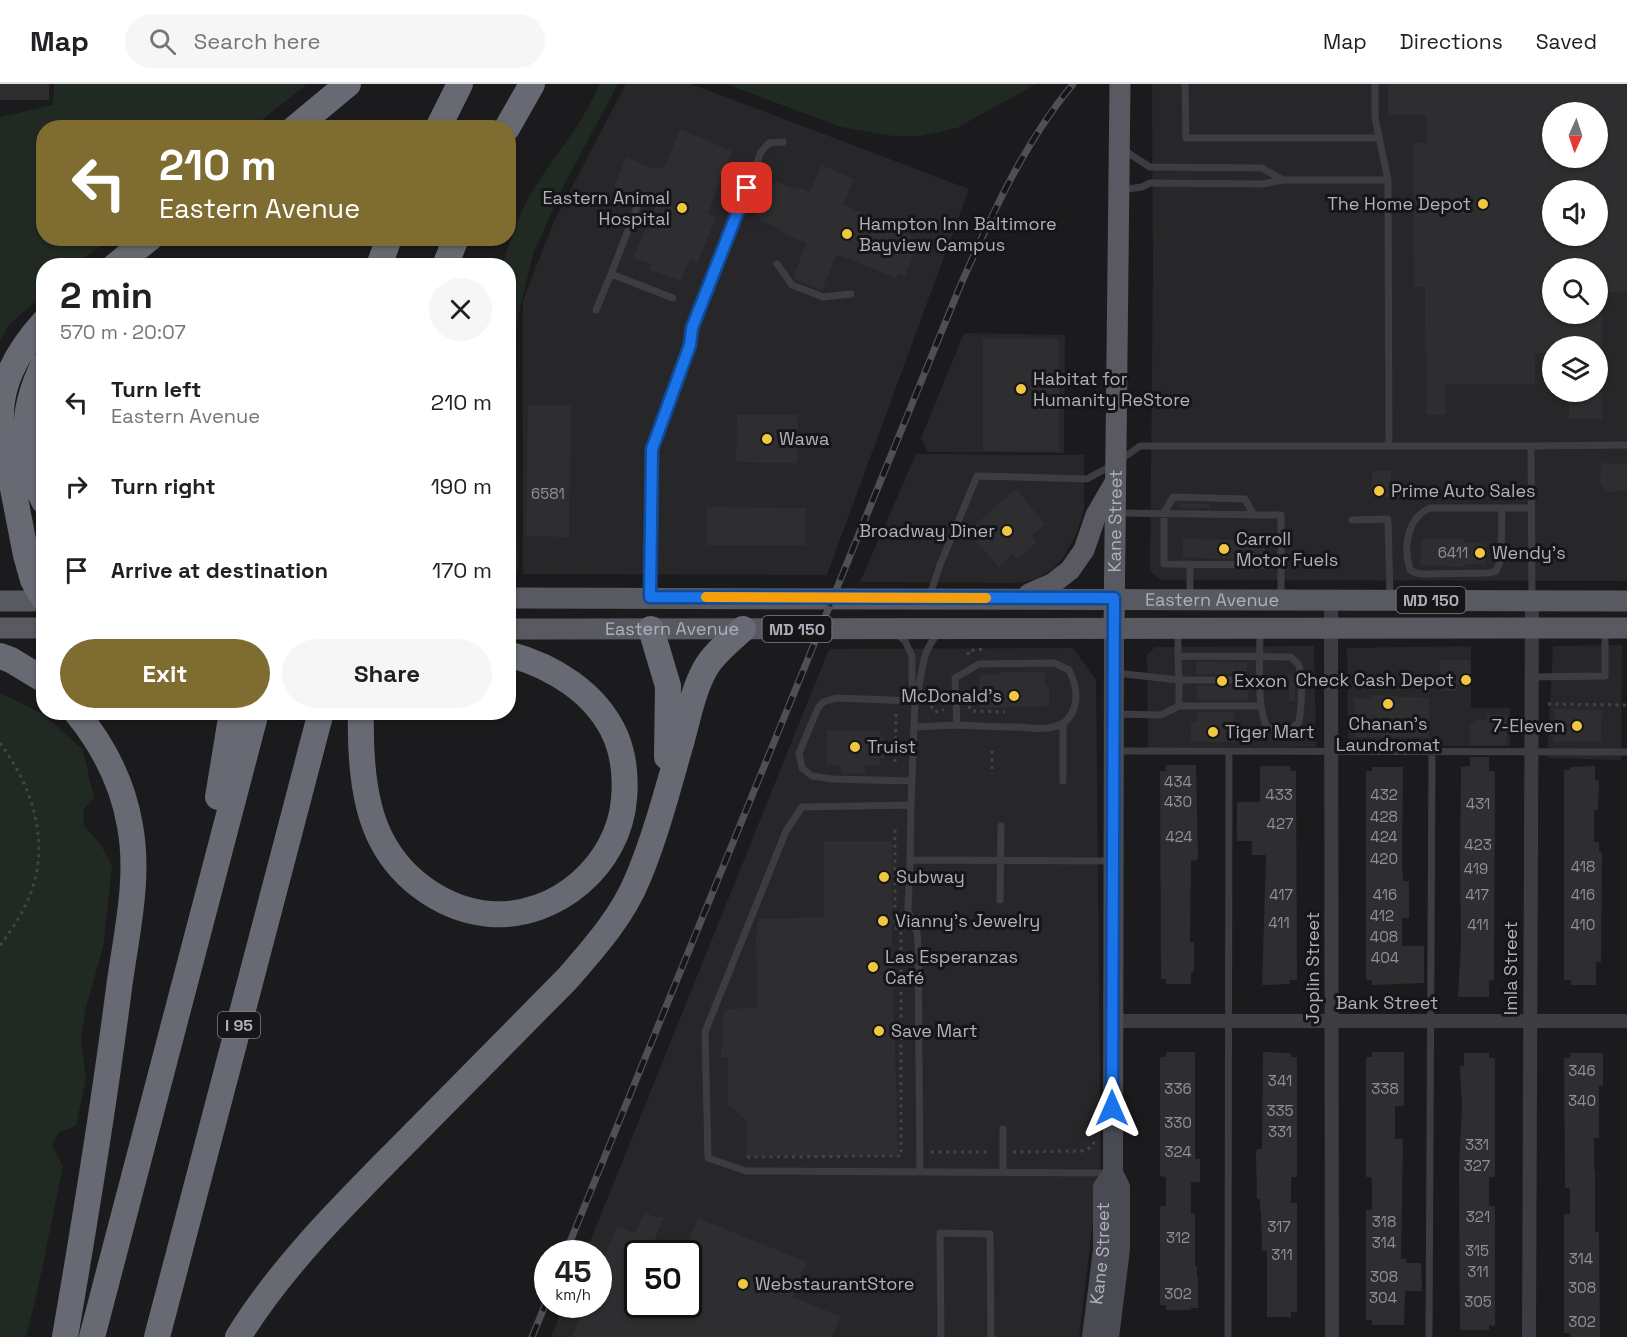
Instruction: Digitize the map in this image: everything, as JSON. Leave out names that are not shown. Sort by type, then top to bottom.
[{"type":"highway","points":[[305,120],[348,84]]},
{"type":"highway","points":[[442,120],[460,84]]},
{"type":"highway","points":[[512,120],[532,84]]},
{"type":"highway","points":[[125,258],[140,246]]},
{"type":"highway","points":[[0,456],[2,400],[10,374],[23,349],[36,332]]},
{"type":"highway","points":[[36,379],[28,403],[26,428],[28,457],[36,488]]},
{"type":"highway","points":[[1,427],[26,555],[36,585]]},
{"type":"highway","points":[[651,629],[668,686],[666,796]]},
{"type":"highway","points":[[238,1337],[254,1311],[293,1261],[365,1184],[567,979],[597,945],[620,913],[638,879],[666,796],[695,693],[706,668],[720,650],[743,629]]},
{"type":"highway","points":[[0,656],[36,675]]},
{"type":"highway","points":[[361,720],[363,773],[371,811],[381,841],[403,872],[432,895],[465,909],[491,914],[521,912],[551,902],[577,886],[601,863],[616,836],[623,810],[622,753],[611,726],[596,705],[576,686],[552,671],[516,657]]},
{"type":"highway","points":[[64,1337],[109,1068],[132,892],[134,859],[130,826],[123,797],[92,732],[82,720]]},
{"type":"highway","points":[[191,954],[231,720]]},
{"type":"highway","points":[[92,1337],[254,720]]},
{"type":"highway","name":"I 95","points":[[157,1337],[319,720]]},
{"type":"main road","name":"Kane Street","points":[[1109,1337],[1120,1249],[1120,1187],[1113,1173],[1112,1021],[1113,673],[1120,84]]},
{"type":"main road","points":[[1020,598],[1052,584],[1070,570],[1084,550],[1096,515],[1116,472]]},
{"type":"main road","points":[[650,597],[651,629]]},
{"type":"main road","name":"Eastern Avenue","points":[[516,598],[1627,601]]},
{"type":"main road","points":[[0,601],[36,600]]},
{"type":"main road","points":[[0,628],[36,628]]},
{"type":"main road","name":"Eastern Avenue","points":[[516,629],[1627,628]]},
{"type":"main road","name":"Kane Street","points":[[1092,1337],[1103,1250],[1103,1187],[1113,1173]]},
{"type":"street","name":"Joplin Street","points":[[1331,599],[1332,1337]]},
{"type":"street","name":"Imla Street","points":[[1529,1337],[1532,600]]},
{"type":"street","name":"Bank Street","points":[[1112,1021],[1627,1021]]},
{"type":"lane","points":[[1185,84],[1186,138],[1379,138]]},
{"type":"lane","points":[[1375,84],[1375,118],[1388,180],[1389,446]]},
{"type":"lane","points":[[650,597],[652,449],[690,345],[692,328],[760,152],[769,143],[783,142]]},
{"type":"lane","points":[[1119,148],[1150,167],[1262,168],[1282,180]]},
{"type":"lane","points":[[1119,191],[1142,187],[1150,183],[1262,184],[1282,180],[1388,180]]},
{"type":"lane","points":[[596,310],[637,207]]},
{"type":"lane","points":[[777,264],[792,285],[823,297],[851,294]]},
{"type":"lane","points":[[611,274],[673,298]]},
{"type":"lane","points":[[929,598],[940,565],[977,476],[1087,479],[1116,472],[1140,446],[1627,445]]},
{"type":"lane","points":[[1531,446],[1532,600]]},
{"type":"lane","points":[[1254,515],[1245,499],[1173,497],[1164,513],[1164,564],[1281,565]]},
{"type":"lane","points":[[1502,508],[1501,560],[1496,571],[1424,574],[1410,570],[1409,530],[1414,519],[1430,508],[1502,508],[1532,508]]},
{"type":"lane","points":[[1115,513],[1281,515],[1281,599]]},
{"type":"lane","points":[[1352,519],[1388,519],[1390,600]]},
{"type":"lane","points":[[1190,564],[1190,599]]},
{"type":"lane","points":[[1530,677],[1605,676],[1605,628]]},
{"type":"lane","points":[[891,629],[905,641],[912,656],[915,701],[908,910],[917,932],[918,947],[920,1172]]},
{"type":"lane","points":[[915,701],[922,682],[923,656],[931,642],[944,629]]},
{"type":"lane","points":[[1178,629],[1179,706]]},
{"type":"lane","points":[[1178,656],[1260,656],[1291,657],[1298,664],[1301,709],[1299,722],[1289,731],[1268,729],[1264,723],[1261,709],[1261,680],[1260,656],[1260,629]]},
{"type":"lane","points":[[914,727],[957,725],[1048,728],[1063,723],[1072,712],[1077,700],[1075,681],[1069,670],[1053,663],[979,663],[955,678],[957,725]]},
{"type":"lane","points":[[1113,673],[1179,680],[1261,680]]},
{"type":"lane","points":[[912,781],[833,779],[812,776],[802,768],[800,753],[818,708],[824,702],[836,698],[915,701]]},
{"type":"lane","points":[[1113,714],[1161,715],[1179,706],[1261,709]]},
{"type":"lane","points":[[1063,723],[1063,781]]},
{"type":"lane","points":[[1113,751],[1627,752]]},
{"type":"lane","points":[[1228,1337],[1229,752]]},
{"type":"lane","points":[[1429,1337],[1432,752]]},
{"type":"lane","points":[[911,805],[802,807],[786,831],[705,1032],[708,1158],[746,1171],[1113,1173]]},
{"type":"lane","points":[[1000,900],[1001,826]]},
{"type":"lane","points":[[910,860],[1113,861]]},
{"type":"lane","points":[[1003,1129],[1003,1173]]},
{"type":"lane","points":[[941,1337],[940,1233],[990,1234],[991,1337]]},
{"type":"path","points":[[968,655],[968,651],[982,649],[982,642]]},
{"type":"path","points":[[967,701],[969,701],[971,711],[1005,712]]},
{"type":"path","points":[[1548,704],[1627,705]]},
{"type":"path","points":[[895,762],[896,712]]},
{"type":"path","points":[[0,743],[14,761],[27,788],[36,819],[39,854],[34,885],[22,914],[0,946]]},
{"type":"path","points":[[992,751],[992,774]]},
{"type":"path","points":[[747,1157],[901,1156],[903,1152],[901,932],[895,927],[895,827]]},
{"type":"path","points":[[1013,1152],[1082,1151],[1092,1147],[1096,1138]]},
{"type":"path","points":[[929,1152],[989,1152]]},
{"type":"shaded area","points":[[54,84],[307,84],[262,120],[36,120],[36,246],[101,246],[84,258],[36,258],[36,300],[8,326],[0,341],[0,117],[53,105]]},
{"type":"shaded area","points":[[599,84],[618,84],[565,183],[533,254],[516,325],[516,258],[504,258],[509,246],[516,246],[516,225],[529,197],[576,128]]},
{"type":"shaded area","points":[[626,84],[689,84],[969,189],[827,575],[523,574],[523,300],[555,219]]},
{"type":"shaded area","points":[[726,84],[1036,84],[957,128],[920,136],[894,136],[841,127]]},
{"type":"shaded area","points":[[1152,84],[1627,84],[1627,581],[1160,580],[1150,570]]},
{"type":"shaded area","points":[[516,325],[518,574],[516,574]]},
{"type":"shaded area","points":[[964,333],[1065,335],[1064,453],[928,452],[921,438]]},
{"type":"shaded area","points":[[916,454],[1084,455],[1084,509],[1076,535],[1064,556],[1053,569],[1037,579],[1019,583],[860,582]]},
{"type":"shaded area","points":[[1622,645],[1621,760],[1547,758],[1553,646]]},
{"type":"shaded area","points":[[1314,646],[1316,747],[1148,748],[1147,655],[1155,647]]},
{"type":"shaded area","points":[[1471,646],[1471,708],[1510,708],[1510,746],[1348,746],[1347,648]]},
{"type":"shaded area","points":[[1073,648],[1096,680],[1101,1195],[1095,1204],[1079,1337],[551,1337],[559,1318],[612,1318],[612,1240],[591,1240],[829,649]]},
{"type":"shaded area","points":[[0,693],[36,711],[36,720],[50,720],[83,750],[94,798],[83,810],[84,826],[101,845],[112,866],[103,947],[85,1011],[81,1042],[86,1078],[76,1126],[59,1132],[52,1144],[63,1167],[38,1288],[26,1337],[0,1337]]},
{"type":"building","points":[[0,84],[49,84],[49,100],[0,100]]},
{"type":"building","name":"The Home Depot","points":[[1388,84],[1627,84],[1627,293],[1608,292],[1608,258],[1542,258],[1542,324],[1602,324],[1602,336],[1542,336],[1542,353],[1535,353],[1535,384],[1446,384],[1446,415],[1426,415],[1425,287],[1414,287],[1413,143],[1426,143],[1426,115],[1388,115]]},
{"type":"building","name":"Eastern Animal Hospital","points":[[680,129],[732,151],[708,213],[716,217],[698,262],[690,259],[681,281],[649,270],[651,264],[633,258],[657,203],[614,187],[626,157],[651,168],[664,168]]},
{"type":"building","name":"Hampton Inn Baltimore Bayview Campus","points":[[821,165],[854,179],[843,205],[893,225],[892,228],[919,241],[905,276],[898,273],[896,278],[836,255],[822,290],[794,279],[806,244],[780,231],[781,229],[760,221],[761,218],[755,216],[769,181],[775,184],[776,181],[796,190],[797,187],[810,192]]},
{"type":"building","name":"Habitat for Humanity ReStore","points":[[983,339],[1059,339],[1059,451],[983,451]]},
{"type":"building","points":[[1569,402],[1602,402],[1602,419],[1569,419]]},
{"type":"building","points":[[528,405],[571,405],[569,537],[526,536]]},
{"type":"building","name":"Wawa","points":[[737,415],[798,415],[797,463],[736,462]]},
{"type":"building","points":[[1601,463],[1627,464],[1627,491],[1608,492],[1600,483]]},
{"type":"building","points":[[1372,471],[1391,471],[1390,497],[1371,496]]},
{"type":"building","points":[[1016,489],[1045,524],[1032,536],[1036,542],[1017,560],[1012,554],[999,567],[967,532]]},
{"type":"building","points":[[1180,503],[1209,504],[1209,508],[1180,508]]},
{"type":"building","points":[[707,507],[806,508],[806,545],[707,545]]},
{"type":"building","name":"Carroll Motor Fuels","points":[[1183,539],[1265,540],[1265,559],[1183,558]]},
{"type":"building","points":[[1421,539],[1464,539],[1464,542],[1485,543],[1485,564],[1465,564],[1465,567],[1420,565]]},
{"type":"building","points":[[1440,660],[1470,660],[1470,685],[1457,685],[1457,691],[1440,691]]},
{"type":"building","points":[[1196,662],[1247,662],[1247,674],[1196,674]]},
{"type":"building","name":"McDonald's","points":[[1000,672],[1045,672],[1045,686],[1049,686],[1049,706],[979,708],[980,674],[1000,674]]},
{"type":"building","points":[[1288,674],[1295,674],[1295,701],[1289,701]]},
{"type":"building","points":[[1196,686],[1247,686],[1248,700],[1197,700]]},
{"type":"building","points":[[1372,695],[1429,698],[1429,737],[1354,737],[1354,698],[1370,698]]},
{"type":"building","name":"7-Eleven","points":[[1554,709],[1602,710],[1601,742],[1553,742]]},
{"type":"building","name":"Tiger Mart","points":[[1197,712],[1234,712],[1234,742],[1191,742],[1191,723],[1197,722]]},
{"type":"building","points":[[1487,715],[1507,715],[1507,745],[1470,746],[1470,723],[1476,723],[1476,720],[1487,720]]},
{"type":"building","name":"Truist","points":[[827,730],[880,730],[880,737],[884,737],[884,758],[880,758],[880,765],[865,765],[865,774],[841,774],[841,765],[827,765]]},
{"type":"building","points":[[1470,757],[1489,757],[1489,771],[1495,771],[1494,980],[1489,980],[1489,997],[1458,997],[1461,942],[1461,767],[1470,766]]},
{"type":"building","points":[[1166,765],[1196,765],[1198,858],[1191,861],[1190,942],[1194,942],[1194,972],[1191,972],[1191,984],[1166,984],[1166,979],[1161,979],[1160,771],[1166,771]]},
{"type":"building","points":[[1260,766],[1290,766],[1291,771],[1296,771],[1297,980],[1290,980],[1290,984],[1262,985],[1266,855],[1252,855],[1252,841],[1237,841],[1237,802],[1260,802]]},
{"type":"building","points":[[1595,766],[1595,780],[1599,780],[1598,810],[1594,810],[1594,842],[1599,842],[1599,852],[1602,852],[1601,962],[1596,962],[1596,985],[1571,985],[1571,980],[1564,980],[1564,770],[1570,770],[1570,767]]},
{"type":"building","points":[[1372,767],[1403,767],[1402,863],[1403,881],[1409,881],[1409,918],[1402,918],[1402,946],[1424,946],[1424,983],[1372,985],[1372,980],[1366,980],[1366,771],[1372,771]]},
{"type":"building","points":[[824,841],[892,841],[892,937],[898,1156],[746,1156],[746,1121],[728,1104],[728,1057],[721,1057],[724,1010],[757,1007],[756,936],[758,919],[824,917]]},
{"type":"building","points":[[1166,1052],[1195,1052],[1195,1159],[1200,1159],[1200,1182],[1191,1182],[1191,1214],[1195,1214],[1198,1308],[1191,1308],[1191,1310],[1166,1310],[1166,1305],[1160,1305],[1160,1206],[1166,1206],[1166,1177],[1160,1176],[1160,1057],[1166,1057]]},
{"type":"building","points":[[1263,1052],[1291,1053],[1291,1057],[1297,1057],[1297,1177],[1291,1177],[1291,1203],[1297,1203],[1297,1312],[1291,1312],[1291,1317],[1267,1317],[1267,1251],[1262,1251],[1260,1199],[1257,1199],[1256,1153],[1257,1149],[1262,1149]]},
{"type":"building","points":[[1372,1052],[1404,1052],[1404,1106],[1395,1106],[1395,1139],[1403,1139],[1401,1259],[1406,1259],[1406,1263],[1421,1263],[1422,1291],[1405,1291],[1404,1325],[1372,1325],[1372,1320],[1366,1320],[1366,1210],[1372,1210],[1372,1182],[1371,1177],[1366,1177],[1366,1057],[1372,1057]]},
{"type":"building","points":[[1464,1053],[1489,1053],[1489,1058],[1495,1058],[1495,1177],[1489,1177],[1489,1206],[1495,1206],[1495,1326],[1489,1325],[1489,1330],[1460,1330],[1459,1171],[1462,1106],[1460,1066],[1464,1066]]},
{"type":"building","points":[[1570,1053],[1603,1053],[1603,1086],[1599,1086],[1599,1138],[1594,1138],[1595,1232],[1599,1232],[1600,1337],[1570,1337],[1570,1333],[1564,1333],[1564,1214],[1570,1214],[1570,1188],[1565,1188],[1564,1058],[1570,1058]]},
{"type":"building","name":"WebstaurantStore","points":[[645,1211],[653,1217],[664,1217],[654,1240],[624,1240],[624,1318],[702,1318],[702,1240],[689,1240],[698,1218],[807,1262],[792,1297],[840,1316],[832,1337],[572,1337],[580,1318],[612,1318],[611,1240],[617,1226],[635,1233]]},
{"type":"railway","points":[[571,1240],[961,284],[1010,180],[1039,130],[1073,84]]},
{"type":"railway","points":[[532,1337],[540,1318]]},
{"type":"slow traffic","points":[[706,597],[986,598]]},
{"type":"place","name":"The Home Depot","points":[[1483,204]]},
{"type":"place","name":"Eastern Animal Hospital","points":[[682,208]]},
{"type":"place","name":"Hampton Inn Baltimore Bayview Campus","points":[[847,234]]},
{"type":"place","name":"Habitat for Humanity ReStore","points":[[1021,389]]},
{"type":"place","name":"Wawa","points":[[767,439]]},
{"type":"place","name":"Prime Auto Sales","points":[[1379,491]]},
{"type":"place","name":"Broadway Diner","points":[[1007,531]]},
{"type":"place","name":"Carroll Motor Fuels","points":[[1224,549]]},
{"type":"place","name":"Wendy's","points":[[1480,553]]},
{"type":"place","name":"Check Cash Depot","points":[[1466,680]]},
{"type":"place","name":"Exxon","points":[[1222,681]]},
{"type":"place","name":"McDonald's","points":[[1014,696]]},
{"type":"place","name":"Chanan's Laundromat","points":[[1388,704]]},
{"type":"place","name":"7-Eleven","points":[[1577,726]]},
{"type":"place","name":"Tiger Mart","points":[[1213,732]]},
{"type":"place","name":"Truist","points":[[855,747]]},
{"type":"place","name":"Subway","points":[[884,877]]},
{"type":"place","name":"Vianny's Jewelry","points":[[883,921]]},
{"type":"place","name":"Las Esperanzas Café","points":[[873,967]]},
{"type":"place","name":"Save Mart","points":[[879,1031]]},
{"type":"place","name":"WebstaurantStore","points":[[743,1284]]},
{"type":"route","points":[[747,188],[692,328],[690,345],[652,449],[650,597],[1114,598],[1112,1108]]}]
